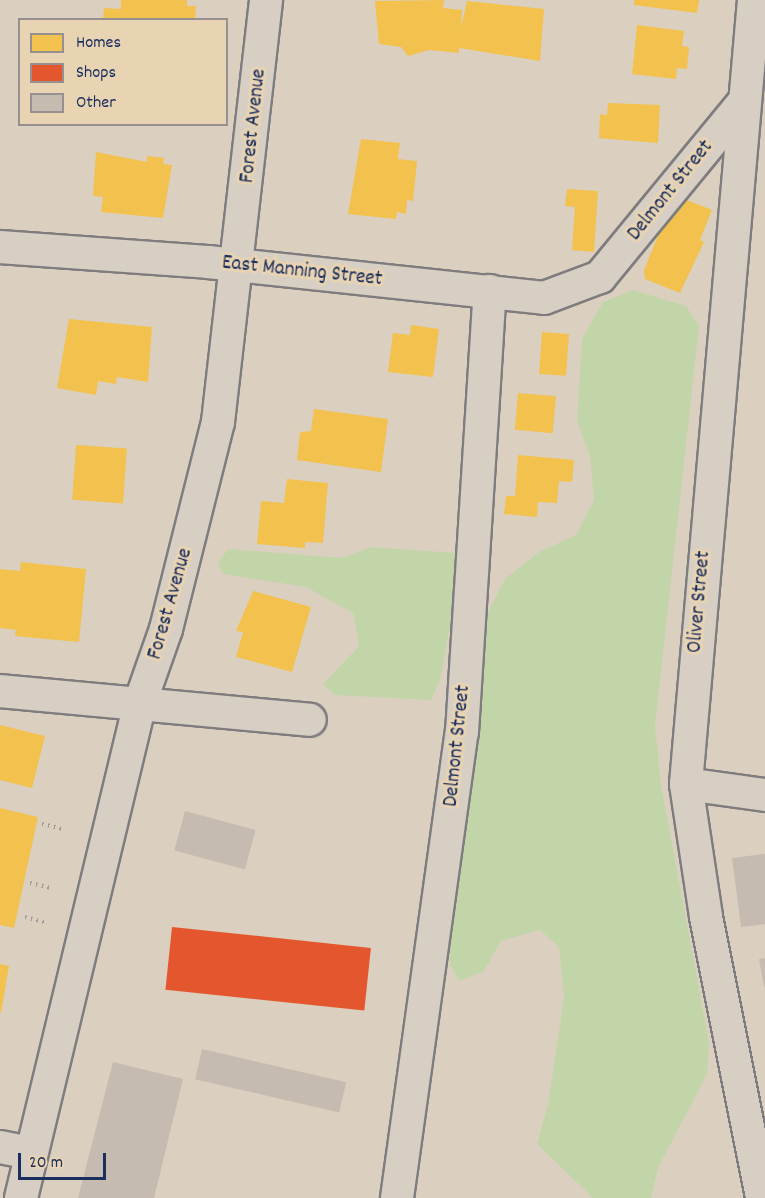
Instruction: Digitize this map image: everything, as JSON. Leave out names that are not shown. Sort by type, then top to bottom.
[{"type":"street","name":"Forest Avenue","points":[[21,1198],[140,703],[166,629],[218,422],[239,266],[267,0]]},
{"type":"street","name":"Oliver Street","points":[[754,0],[742,104],[686,784],[706,917],[762,1198]]},
{"type":"street","name":"Delmont Street","points":[[600,277],[742,104]]},
{"type":"street","name":"East Manning Street","points":[[0,247],[239,266],[544,298],[600,277]]},
{"type":"street","name":"Delmont Street","points":[[397,1198],[462,732],[490,291]]},
{"type":"street","points":[[0,691],[310,720]]},
{"type":"street","points":[[686,784],[765,795]]},
{"type":"street","points":[[0,1147],[31,1153]]},
{"type":"path","points":[[42,824],[63,829]]},
{"type":"path","points":[[30,883],[51,888]]},
{"type":"path","points":[[25,917],[44,922]]},
{"type":"green space","points":[[633,290],[686,306],[699,326],[655,726],[661,785],[709,1042],[707,1074],[658,1168],[651,1198],[593,1198],[537,1144],[548,1105],[564,997],[559,947],[540,930],[501,941],[484,971],[459,981],[450,964],[449,942],[485,618],[505,579],[539,552],[576,535],[594,500],[590,456],[577,422],[582,339],[603,302]]},
{"type":"green space","points":[[371,547],[456,553],[451,620],[440,680],[431,700],[334,695],[323,684],[359,646],[353,613],[306,587],[223,574],[218,563],[228,549],[343,558]]},
{"type":"building: Homes","points":[[121,0],[187,0],[187,6],[196,6],[195,18],[103,18],[104,8],[121,9]]},
{"type":"building: Homes","points":[[444,0],[443,8],[462,10],[461,28],[467,1],[544,9],[540,61],[459,48],[459,53],[429,50],[408,56],[401,47],[379,44],[375,1]]},
{"type":"building: Homes","points":[[634,0],[699,0],[697,13],[634,5]]},
{"type":"building: Homes","points":[[637,25],[684,31],[682,46],[689,47],[687,69],[677,68],[676,79],[632,74]]},
{"type":"building: Homes","points":[[608,103],[660,105],[658,143],[599,138],[600,114],[607,115]]},
{"type":"building: Homes","points":[[361,139],[400,143],[398,159],[417,161],[413,201],[407,200],[406,214],[397,212],[396,219],[348,214]]},
{"type":"building: Homes","points":[[96,152],[147,162],[147,156],[164,158],[163,164],[172,165],[163,218],[101,212],[103,197],[93,196]]},
{"type":"building: Homes","points":[[567,189],[598,191],[594,252],[572,250],[575,207],[565,206]]},
{"type":"building: Homes","points":[[682,198],[712,210],[700,240],[704,242],[680,293],[645,279],[644,270],[662,226]]},
{"type":"building: Homes","points":[[69,319],[152,327],[148,382],[117,377],[116,384],[98,381],[96,395],[57,388]]},
{"type":"building: Homes","points":[[411,325],[439,329],[433,377],[388,372],[393,333],[410,335]]},
{"type":"building: Homes","points":[[542,332],[569,334],[566,376],[539,374]]},
{"type":"building: Homes","points":[[518,393],[556,396],[553,433],[515,430]]},
{"type":"building: Homes","points":[[314,409],[388,419],[381,472],[297,460],[300,432],[311,431]]},
{"type":"building: Homes","points":[[76,445],[127,449],[123,503],[72,500]]},
{"type":"building: Homes","points":[[518,455],[574,460],[572,482],[559,481],[557,503],[538,502],[537,517],[504,514],[506,496],[515,496]]},
{"type":"building: Homes","points":[[287,479],[328,483],[323,543],[305,542],[305,548],[257,544],[261,501],[284,503]]},
{"type":"building: Homes","points":[[21,562],[86,569],[79,642],[15,636],[16,630],[0,628],[0,569],[20,571]]},
{"type":"building: Homes","points":[[253,591],[311,607],[292,672],[236,657],[243,632],[236,631]]},
{"type":"building: Homes","points":[[0,725],[45,736],[32,788],[0,780]]},
{"type":"building: Homes","points":[[0,808],[38,817],[14,928],[0,925]]},
{"type":"building: Homes","points":[[0,964],[9,966],[1,1013],[0,1013]]},
{"type":"building: Shops","points":[[172,927],[371,948],[364,1011],[165,990]]},
{"type":"building: Other","points":[[185,811],[256,830],[245,869],[174,851]]},
{"type":"building: Other","points":[[765,854],[765,924],[741,927],[732,858]]},
{"type":"building: Other","points":[[765,958],[765,987],[764,987],[759,959]]},
{"type":"building: Other","points":[[202,1049],[346,1082],[339,1112],[195,1079]]},
{"type":"building: Other","points":[[113,1062],[183,1079],[154,1198],[78,1198]]}]
